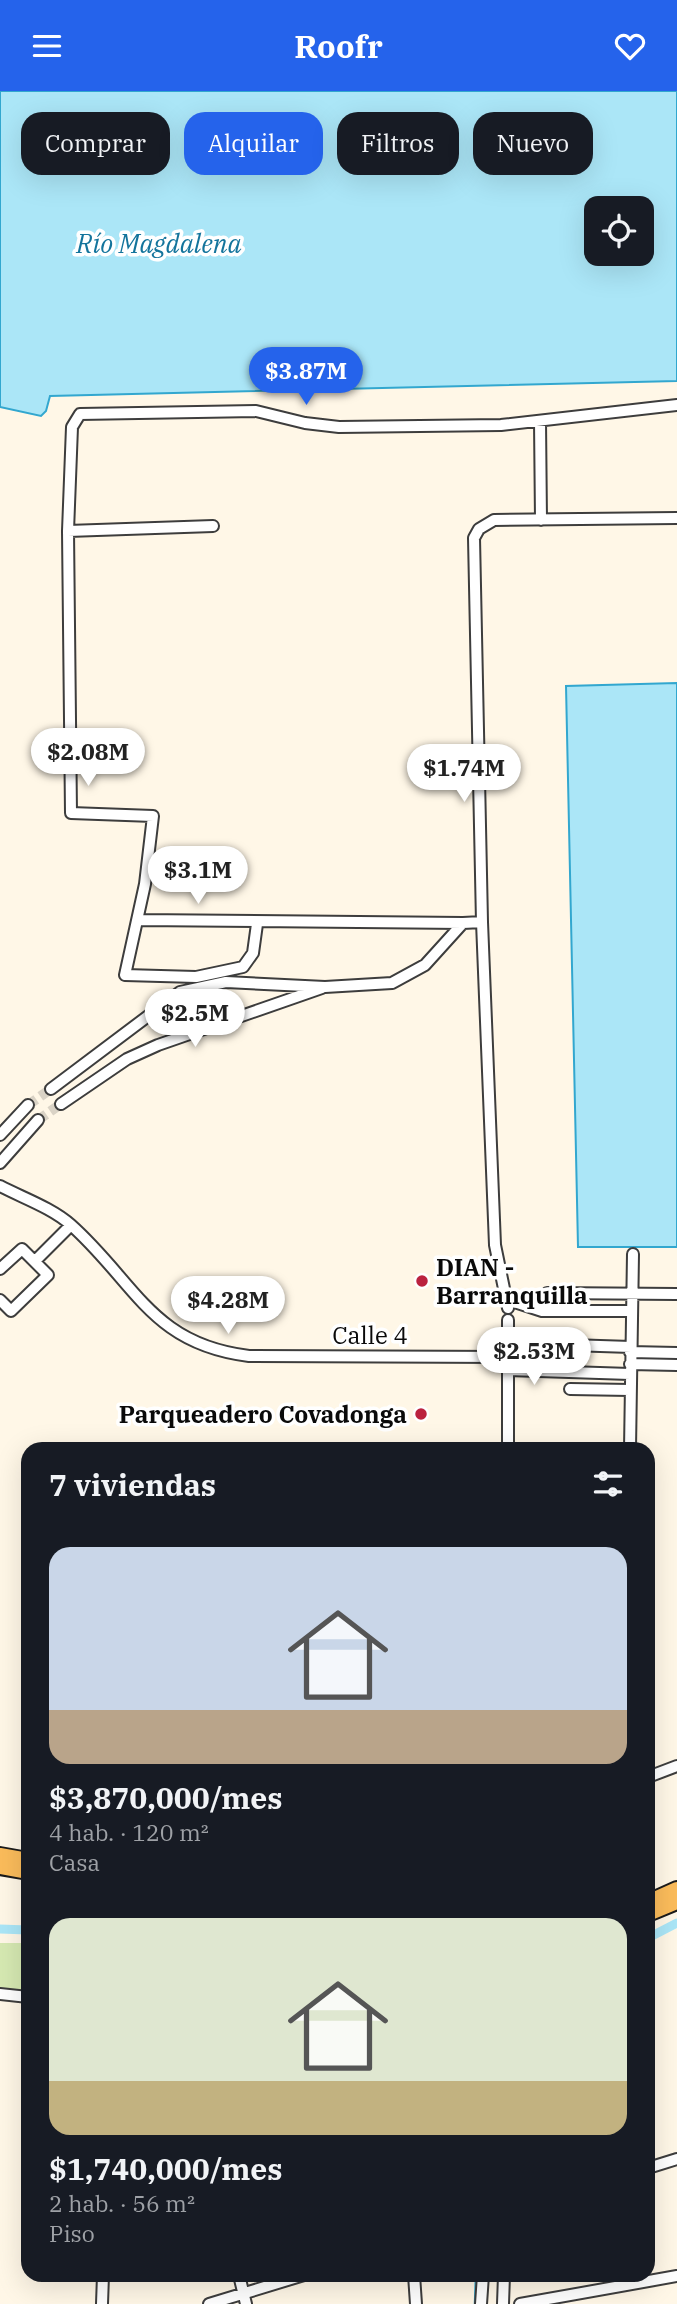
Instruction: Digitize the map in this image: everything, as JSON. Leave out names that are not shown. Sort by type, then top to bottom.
[{"type":"main road","points":[[0,1855],[21,1859]]},
{"type":"main road","points":[[0,1867],[21,1871]]},
{"type":"main road","points":[[655,1899],[677,1889]]},
{"type":"main road","points":[[655,1911],[677,1902]]},
{"type":"street","points":[[257,924],[254,953],[243,967],[211,976],[170,978],[125,975],[138,920],[153,816],[71,813],[68,531],[72,427],[80,414],[256,411],[305,423],[339,427],[501,425],[677,405]]},
{"type":"street","points":[[540,421],[541,520]]},
{"type":"street","points":[[631,1311],[542,1311],[508,1304],[495,1245],[482,922],[474,538],[480,529],[494,520],[677,518]]},
{"type":"street","points":[[68,531],[214,526]]},
{"type":"street","points":[[138,920],[257,924],[482,922]]},
{"type":"street","points":[[51,1089],[180,992],[226,982],[325,987],[392,983],[432,958],[463,923]]},
{"type":"street","points":[[61,1104],[127,1059],[158,1045],[325,987]]},
{"type":"street","points":[[0,1135],[28,1105]]},
{"type":"street","points":[[0,1163],[38,1120]]},
{"type":"street","name":"Calle 4","points":[[0,1187],[71,1225],[152,1314],[167,1327],[209,1348],[249,1356],[508,1357]]},
{"type":"street","points":[[35,1261],[71,1225]]},
{"type":"street","points":[[0,1269],[22,1249],[48,1275],[11,1311],[0,1300]]},
{"type":"street","points":[[630,1442],[633,1254]]},
{"type":"street","points":[[542,1311],[543,1295],[547,1293],[677,1294]]},
{"type":"street","points":[[508,1321],[508,1442]]},
{"type":"street","points":[[508,1343],[553,1344],[677,1365]]},
{"type":"street","points":[[553,1344],[553,1371]]},
{"type":"street","points":[[508,1370],[553,1371],[677,1353]]},
{"type":"street","points":[[570,1389],[630,1390]]},
{"type":"street","points":[[655,1774],[677,1766]]},
{"type":"street","points":[[0,1994],[21,1996]]},
{"type":"street","points":[[655,2166],[677,2159]]},
{"type":"street","points":[[655,2280],[677,2276]]},
{"type":"street","points":[[102,2304],[103,2282]]},
{"type":"street","points":[[241,2282],[245,2300]]},
{"type":"street","points":[[209,2304],[245,2300],[287,2282]]},
{"type":"street","points":[[414,2282],[416,2304]]},
{"type":"street","points":[[481,2304],[482,2282]]},
{"type":"street","points":[[503,2304],[504,2282]]},
{"type":"street","points":[[520,2304],[643,2282]]},
{"type":"green space","points":[[0,1943],[21,1943],[21,1990],[0,1988]]},
{"type":"water","name":"Río Magdalena","points":[[0,91],[677,91],[677,381],[50,396],[46,411],[41,416],[0,407]]},
{"type":"water","points":[[677,683],[677,1247],[578,1247],[566,686]]},
{"type":"waterway","points":[[655,1934],[677,1923]]},
{"type":"waterway","points":[[0,1929],[21,1930]]},
{"type":"waterway","points":[[475,2304],[476,2282]]},
{"type":"tunnel","points":[[28,1105],[51,1089]]},
{"type":"tunnel","points":[[38,1120],[61,1104]]},
{"type":"place","name":"DIAN - Barranquilla","points":[[422,1281]]},
{"type":"place","name":"Parqueadero Covadonga","points":[[421,1414]]}]
